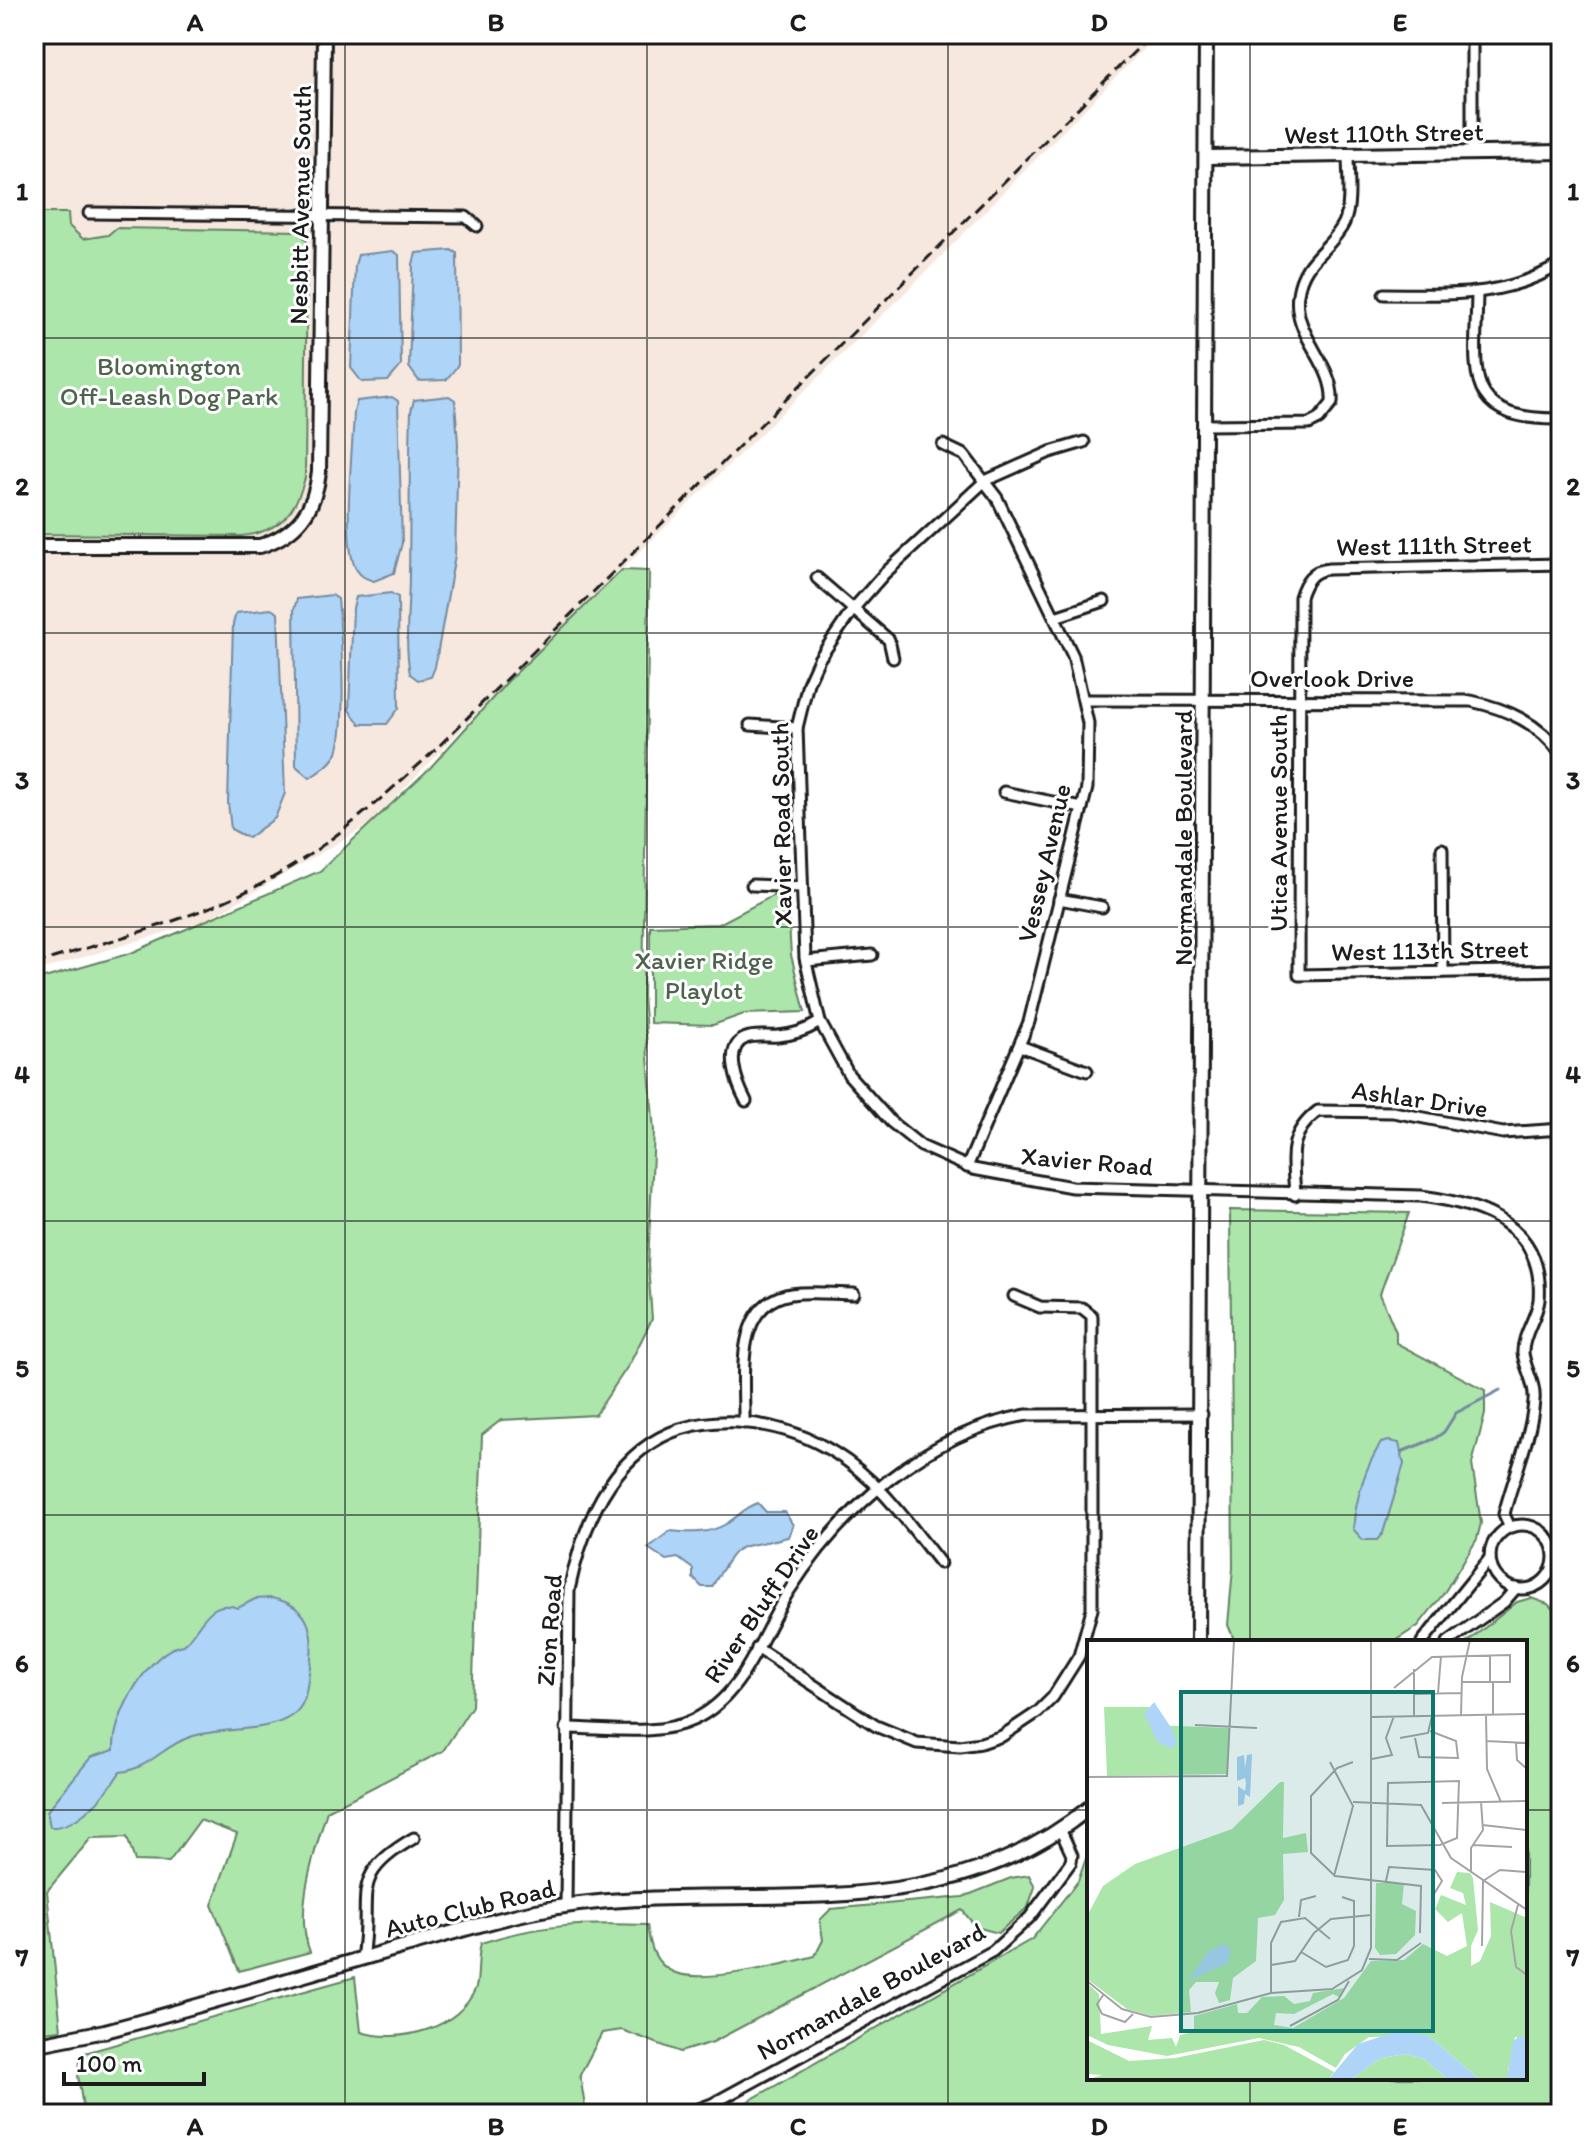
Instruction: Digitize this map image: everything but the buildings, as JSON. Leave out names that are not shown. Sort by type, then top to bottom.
[{"type":"street","name":"Nesbitt Avenue South","points":[[34,546],[260,546],[277,541],[303,520],[312,505],[319,472],[324,34]]},
{"type":"street","name":"Normandale Boulevard","points":[[1198,1640],[1202,1414],[1206,34]]},
{"type":"street","points":[[1472,34],[1472,154]]},
{"type":"street","name":"West 110th Street","points":[[1207,157],[1561,152]]},
{"type":"street","points":[[1205,425],[1309,424],[1327,412],[1332,403],[1330,382],[1302,328],[1298,294],[1309,262],[1344,223],[1348,155]]},
{"type":"street","points":[[89,213],[466,217],[477,226]]},
{"type":"street","points":[[1384,294],[1477,293],[1515,287],[1561,264]]},
{"type":"street","points":[[1477,293],[1476,363],[1483,391],[1491,403],[1516,418],[1561,419]]},
{"type":"street","name":"Xavier Road South","points":[[967,1167],[921,1146],[869,1100],[849,1075],[820,1022],[806,961],[797,728],[808,683],[819,659],[854,608],[884,574],[985,481],[1050,452],[1084,442]]},
{"type":"street","name":"Vessey Avenue","points":[[943,445],[964,455],[997,498],[1073,656],[1086,700],[1087,775],[1059,899],[1020,1046],[967,1167]]},
{"type":"street","name":"West 111th Street","points":[[1309,577],[1329,569],[1561,564]]},
{"type":"street","name":"Utica Avenue South","points":[[1299,975],[1300,597],[1309,577]]},
{"type":"street","points":[[817,578],[889,640],[893,658]]},
{"type":"street","points":[[1055,617],[1104,601]]},
{"type":"street","name":"Overlook Drive","points":[[1086,700],[1471,701],[1516,715],[1536,728],[1561,754]]},
{"type":"street","points":[[750,725],[797,728]]},
{"type":"street","points":[[1004,792],[1082,808]]},
{"type":"street","points":[[1442,849],[1443,972]]},
{"type":"street","points":[[752,885],[801,887]]},
{"type":"street","points":[[1059,899],[1102,907]]},
{"type":"street","points":[[806,961],[872,955]]},
{"type":"street","name":"West 113th Street","points":[[1299,975],[1561,970]]},
{"type":"street","points":[[746,1101],[735,1080],[735,1048],[739,1042],[752,1036],[794,1033],[820,1022]]},
{"type":"street","points":[[1020,1046],[1087,1071]]},
{"type":"street","name":"Ashlar Drive","points":[[1295,1195],[1293,1145],[1300,1125],[1318,1111],[1393,1112],[1503,1133],[1561,1129]]},
{"type":"street","name":"Xavier Road","points":[[967,1167],[1072,1187],[1295,1195],[1395,1195],[1449,1200],[1493,1216],[1529,1242],[1539,1299],[1523,1351],[1534,1401],[1504,1514],[1509,1525]]},
{"type":"street","points":[[744,1423],[746,1339],[755,1315],[788,1294],[854,1294]]},
{"type":"street","points":[[757,1648],[876,1726],[917,1743],[960,1746],[981,1743],[1020,1725],[1053,1697],[1079,1656],[1087,1633],[1092,1584],[1092,1316],[1082,1308],[1040,1307],[1014,1296]]},
{"type":"street","name":"River Bluff Drive","points":[[566,1728],[654,1728],[690,1722],[721,1703],[733,1689],[813,1557],[881,1488],[925,1454],[974,1428],[1027,1415],[1202,1414]]},
{"type":"street","name":"Zion Road","points":[[566,1906],[569,1590],[585,1532],[597,1505],[633,1456],[661,1435],[695,1424],[744,1423],[782,1429],[836,1453],[881,1488],[940,1563]]},
{"type":"street","points":[[1509,1525],[1529,1526],[1543,1533],[1550,1542],[1554,1558],[1545,1579],[1533,1587],[1516,1588],[1502,1582],[1493,1571],[1490,1558],[1493,1543],[1509,1525]]},
{"type":"street","points":[[1424,1640],[1490,1558]]},
{"type":"street","points":[[1451,1640],[1504,1602],[1516,1588]]},
{"type":"street","points":[[1061,1831],[1087,1810]]},
{"type":"street","name":"Normandale Boulevard","points":[[688,2113],[752,2083],[993,1951],[1030,1917],[1071,1862],[1072,1855],[1061,1831]]},
{"type":"street","name":"Auto Club Road","points":[[34,2045],[105,2031],[522,1914],[566,1906],[918,1887],[992,1867],[1061,1831]]},
{"type":"street","points":[[362,1958],[367,1882],[379,1861],[414,1838]]},
{"type":"shaded area","points":[[34,34],[1158,34],[919,279],[514,675],[370,824],[207,920],[34,972]]},
{"type":"green space","name":"Bloomington Off-Leash Dog Park","points":[[34,213],[68,213],[69,226],[83,239],[108,235],[116,228],[300,231],[307,241],[305,478],[296,502],[284,519],[266,530],[241,536],[34,534]]},
{"type":"green space","points":[[622,570],[649,571],[643,996],[654,1131],[648,1265],[652,1319],[630,1363],[595,1415],[501,1420],[482,1435],[472,1706],[443,1751],[327,1811],[305,1900],[305,1936],[310,1952],[239,1971],[212,1905],[237,1834],[200,1820],[169,1862],[135,1861],[127,1837],[91,1838],[47,1891],[61,2030],[34,2033],[34,981],[131,953],[320,871],[430,768],[508,681]]},
{"type":"green space","name":"Xavier Ridge Playlot","points":[[776,894],[787,894],[791,955],[805,1012],[744,1014],[713,1025],[650,1023],[650,926],[719,924]]},
{"type":"green space","points":[[1230,1210],[1409,1213],[1380,1294],[1396,1332],[1396,1343],[1485,1390],[1485,1414],[1472,1464],[1481,1523],[1477,1539],[1444,1593],[1418,1626],[1396,1640],[1234,1640],[1228,1625],[1233,1568]]},
{"type":"green space","points":[[1531,1598],[1548,1604],[1561,1618],[1561,2114],[726,2114],[1032,1939],[1078,1881],[1087,1856],[1087,2080],[1527,2080],[1527,1640],[1470,1640],[1517,1602]]},
{"type":"green space","points":[[1029,1875],[1035,1887],[1028,1907],[998,1933],[976,1927],[962,1910],[713,2042],[680,2052],[622,2030],[602,2033],[580,2075],[585,2107],[608,2114],[84,2114],[78,2076],[81,2054],[355,1977],[361,2032],[393,2036],[427,2030],[443,2023],[468,2001],[477,1984],[481,1943],[502,1937],[563,1926],[647,1925],[654,1952],[666,1968],[686,1975],[722,1975],[815,1956],[823,1940],[820,1920],[831,1909],[963,1897],[1011,1878]]},
{"type":"water","points":[[451,250],[457,253],[458,365],[446,380],[419,381],[409,367],[413,264],[416,253]]},
{"type":"water","points":[[393,251],[399,255],[401,366],[388,381],[362,382],[351,368],[355,265],[358,255]]},
{"type":"water","points":[[449,396],[455,400],[458,444],[455,555],[435,667],[431,677],[418,680],[410,674],[407,648],[411,411],[414,400]]},
{"type":"water","points":[[392,397],[398,401],[402,543],[394,573],[374,581],[359,573],[351,554],[349,492],[354,412],[357,401]]},
{"type":"water","points":[[391,593],[398,597],[399,708],[387,724],[360,724],[349,710],[353,608],[356,597]]},
{"type":"water","points":[[332,595],[338,599],[341,632],[343,700],[340,739],[332,760],[310,778],[296,766],[294,609],[297,599]]},
{"type":"water","points":[[271,609],[278,613],[285,793],[275,818],[248,838],[231,829],[228,803],[233,624],[236,613]]},
{"type":"water","points":[[1381,1443],[1399,1443],[1404,1464],[1383,1533],[1377,1540],[1363,1540],[1353,1529],[1359,1495],[1375,1453]]},
{"type":"water","points":[[758,1503],[766,1512],[785,1512],[793,1525],[788,1537],[741,1548],[729,1560],[712,1587],[702,1587],[693,1578],[693,1569],[678,1558],[666,1560],[648,1548],[670,1531],[713,1530]]},
{"type":"water","points":[[271,1598],[296,1608],[304,1616],[311,1636],[306,1691],[296,1712],[270,1725],[202,1734],[180,1741],[139,1767],[120,1772],[108,1790],[81,1816],[61,1826],[50,1827],[47,1811],[91,1757],[114,1750],[119,1720],[126,1703],[158,1658],[184,1645],[213,1610],[228,1606],[238,1608],[255,1599]]},
{"type":"waterway","points":[[1401,1452],[1434,1439],[1444,1432],[1456,1413],[1500,1390]]},
{"type":"railway","points":[[34,964],[151,928],[238,895],[288,869],[353,822],[434,751],[1152,34]]}]
